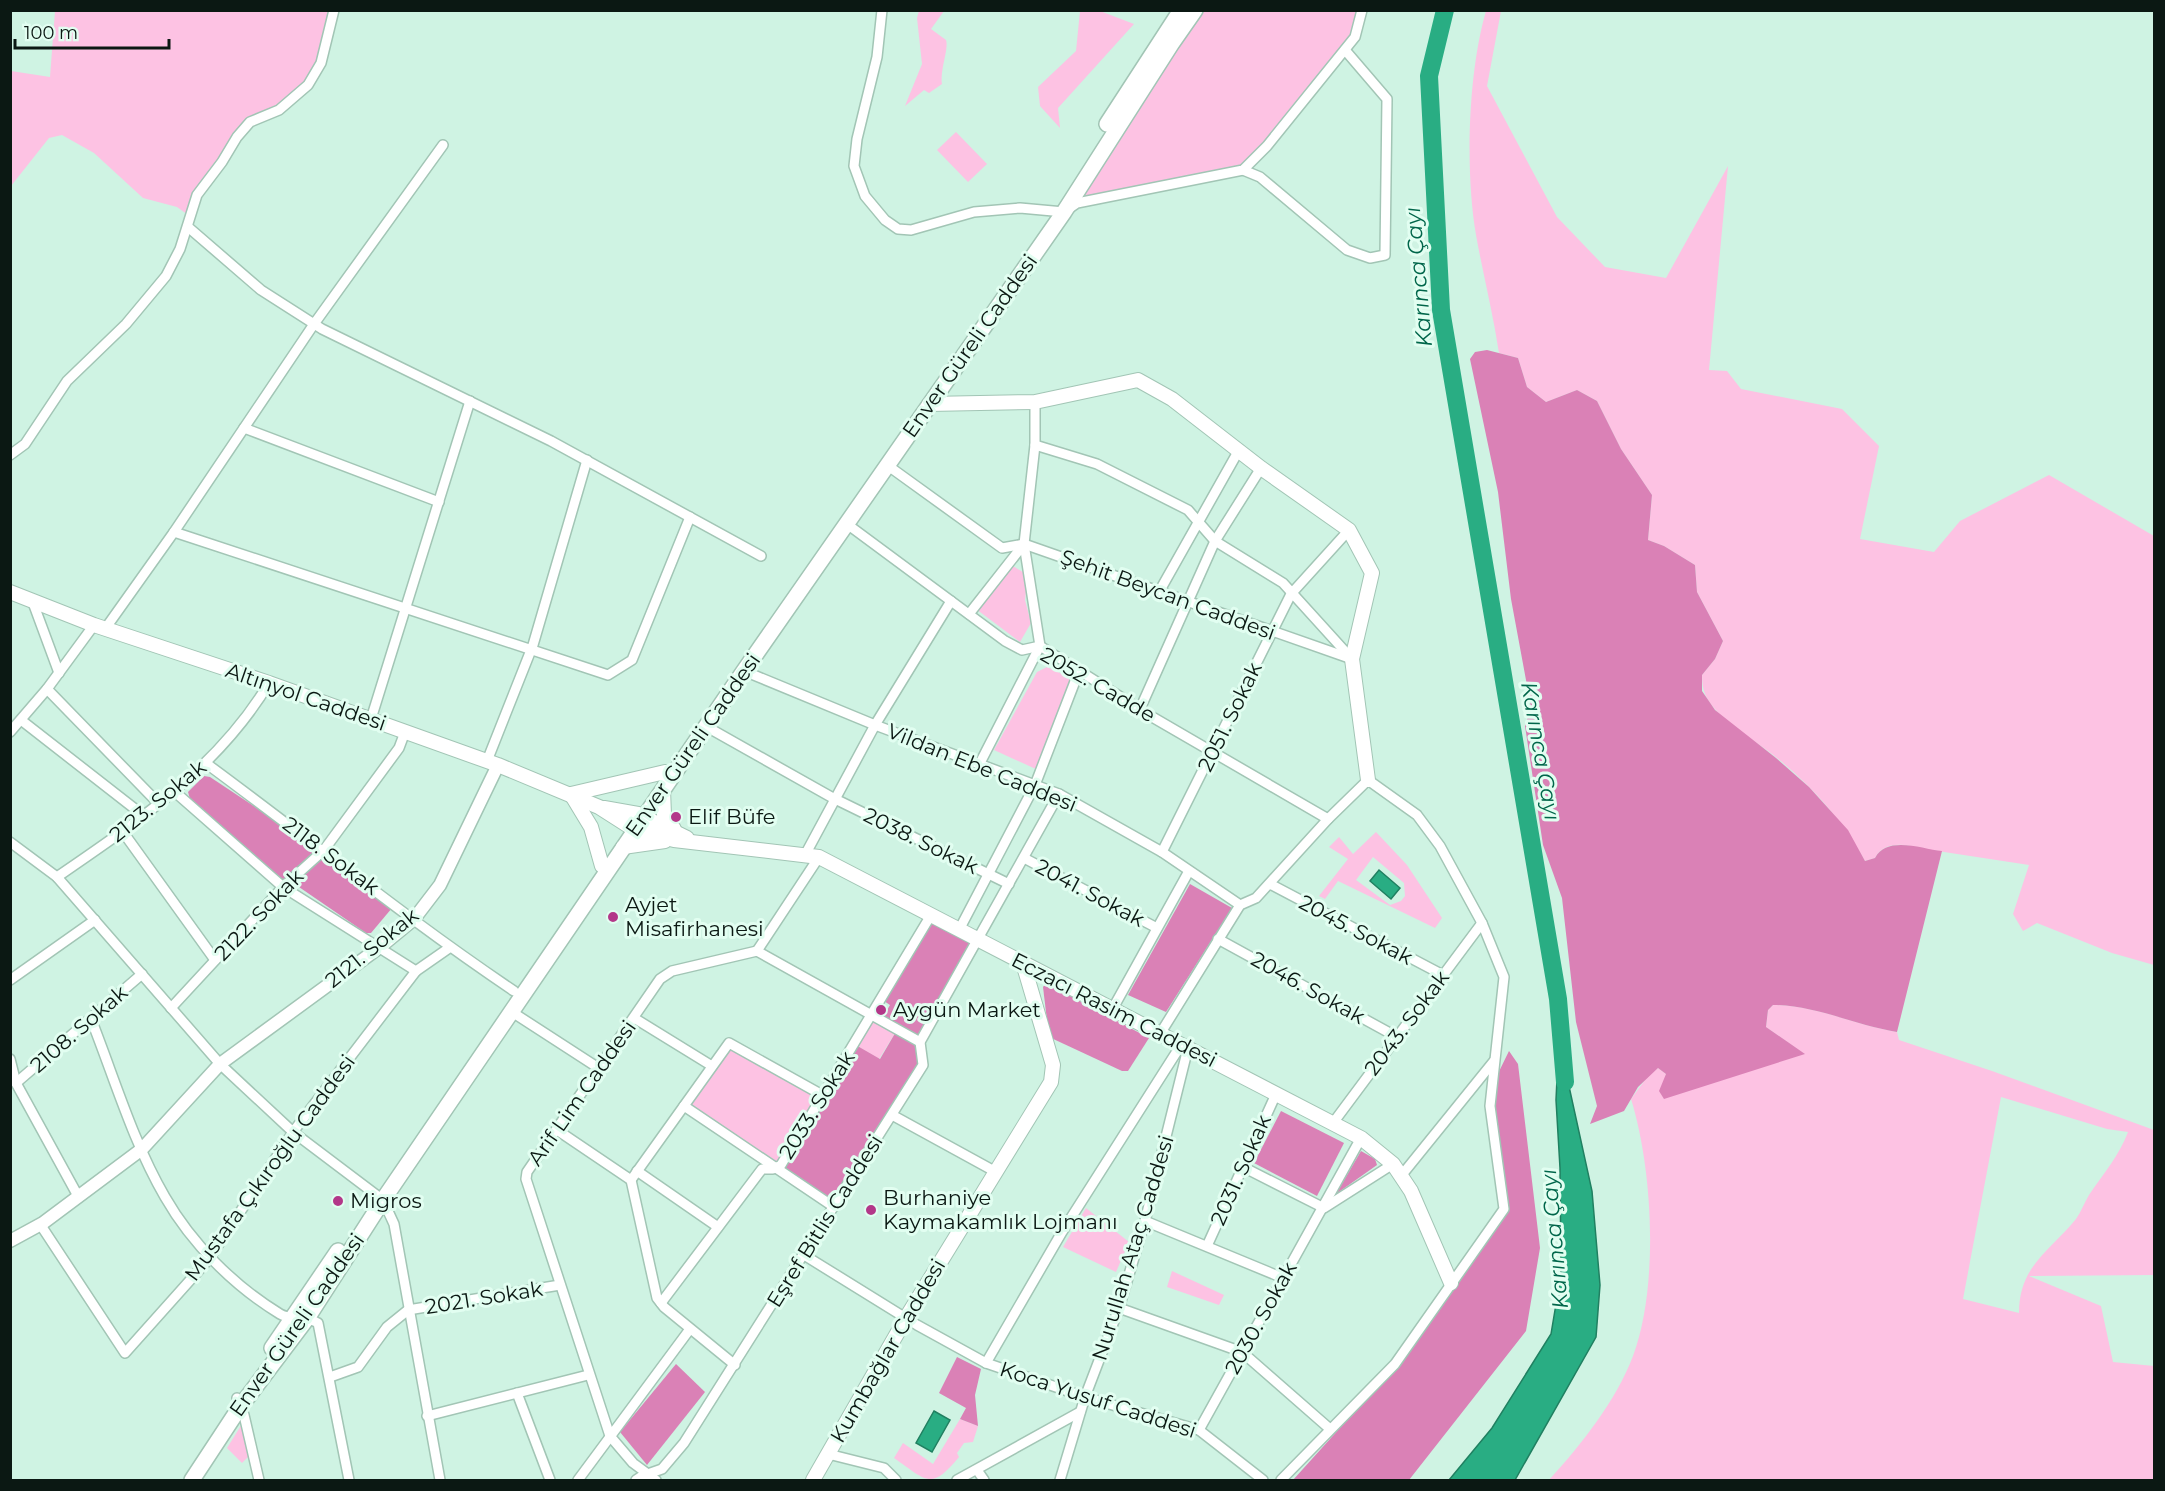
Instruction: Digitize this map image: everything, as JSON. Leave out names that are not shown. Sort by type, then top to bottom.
[{"type":"main road","name":"Enver Güreli Caddesi","points":[[379,1197],[512,1012],[623,847],[665,772],[1058,212],[1180,10]]},
{"type":"main road","name":"Enver Güreli Caddesi","points":[[181,1480],[301,1317],[514,991],[602,866],[663,789],[707,727],[1195,10]]},
{"type":"main road","points":[[929,404],[1035,402],[1138,380],[1172,399],[1261,468],[1349,530],[1372,573],[1352,659],[1368,780]]},
{"type":"main road","name":"Altınyol Caddesi","points":[[10,592],[100,627],[268,683],[493,763],[636,822],[700,844]]},
{"type":"main road","points":[[602,866],[591,826],[571,794],[665,772]]},
{"type":"main road","points":[[623,847],[677,837],[665,819],[663,789]]},
{"type":"main road","name":"Eczacı Rasim Caddesi","points":[[700,844],[819,857],[1361,1138],[1397,1170],[1411,1191],[1450,1283]]},
{"type":"main road","name":"Kumbağlar Caddesi","points":[[813,1480],[906,1318],[1051,1083],[1053,1074],[1023,963]]},
{"type":"main road","name":"Enver Güreli Caddesi","points":[[192,1480],[238,1402]]},
{"type":"street","points":[[10,455],[25,444],[67,381],[126,324],[166,276],[188,227],[197,195],[249,122],[279,110],[308,85],[321,63],[334,10]]},
{"type":"street","points":[[882,10],[877,57],[857,139],[854,166],[865,196],[885,220],[898,229],[911,230],[974,212],[1004,208],[1058,212],[1077,203],[1243,170],[1260,177],[1347,250],[1370,258],[1385,255],[1387,99],[1345,50]]},
{"type":"street","points":[[1243,170],[1267,146],[1355,37],[1362,10]]},
{"type":"street","points":[[10,732],[100,627],[174,532],[314,324],[442,145]]},
{"type":"street","points":[[188,227],[261,290],[314,324],[587,460],[761,556]]},
{"type":"street","points":[[371,719],[470,401]]},
{"type":"street","points":[[980,763],[1040,646],[1024,544],[1035,445],[1035,402]]},
{"type":"street","points":[[244,428],[439,502]]},
{"type":"street","points":[[1035,445],[1096,464],[1188,510],[1215,541],[1282,583],[1352,659]]},
{"type":"street","points":[[1159,592],[1239,450]]},
{"type":"street","points":[[493,763],[531,650],[587,460]]},
{"type":"street","name":"Şehit Beycan Caddesi","points":[[887,465],[1002,548],[1024,544],[1352,659]]},
{"type":"street","points":[[1140,709],[1215,541],[1261,468]]},
{"type":"street","points":[[174,532],[608,675],[632,660],[690,517]]},
{"type":"street","name":"2052. Cadde","points":[[847,524],[1005,641],[1022,650],[1040,646],[1140,709],[1328,819]]},
{"type":"street","name":"2051. Sokak","points":[[1162,852],[1214,753],[1291,594],[1349,530]]},
{"type":"street","points":[[969,614],[1024,544]]},
{"type":"street","points":[[32,600],[59,673]]},
{"type":"street","points":[[805,855],[833,798],[951,601]]},
{"type":"street","name":"Vildan Ebe Caddesi","points":[[744,671],[875,725],[1059,794],[1162,852],[1240,905]]},
{"type":"street","points":[[959,930],[1035,784],[1079,671]]},
{"type":"street","name":"2123. Sokak","points":[[57,878],[123,832],[207,764],[268,683]]},
{"type":"street","points":[[47,689],[159,804]]},
{"type":"street","points":[[21,720],[144,816]]},
{"type":"street","name":"2038. Sokak","points":[[707,727],[833,798],[1009,884]]},
{"type":"street","name":"2122. Sokak","points":[[171,1008],[283,887],[324,850],[399,748],[405,732]]},
{"type":"street","name":"2121. Sokak","points":[[10,1241],[40,1224],[142,1149],[220,1064],[380,947],[414,919],[440,885],[493,763]]},
{"type":"street","name":"2118. Sokak","points":[[207,764],[324,850],[449,948],[514,991]]},
{"type":"street","points":[[1160,1034],[1240,905],[1256,898],[1328,819],[1368,780],[1417,815],[1440,846],[1482,923],[1504,977],[1490,1106],[1504,1209],[1395,1364],[1281,1480]]},
{"type":"street","points":[[175,792],[283,887],[416,971]]},
{"type":"street","name":"Eşref Bitlis Caddesi","points":[[636,1480],[662,1469],[684,1443],[923,1065],[920,1042],[1059,794]]},
{"type":"street","points":[[123,832],[215,960]]},
{"type":"street","points":[[10,842],[57,878],[220,1064],[293,1132],[379,1197],[394,1224],[440,1480]]},
{"type":"street","points":[[819,857],[757,951],[920,1042]]},
{"type":"street","name":"2041. Sokak","points":[[1024,858],[1157,928]]},
{"type":"street","points":[[1113,1010],[1189,871]]},
{"type":"street","name":"2045. Sokak","points":[[1270,884],[1443,975]]},
{"type":"street","name":"2033. Sokak","points":[[661,1303],[762,1169],[777,1168],[824,1096],[931,915]]},
{"type":"street","points":[[10,980],[95,920]]},
{"type":"street","name":"2043. Sokak","points":[[1333,1123],[1482,923]]},
{"type":"street","name":"2046. Sokak","points":[[1218,939],[1397,1037]]},
{"type":"street","name":"Mustafa Çıkıroğlu Caddesi","points":[[40,1224],[125,1353],[209,1259],[293,1132],[416,971],[449,948]]},
{"type":"street","name":"Arif Lim Caddesi","points":[[656,1480],[633,1463],[610,1436],[588,1376],[526,1179],[527,1172],[664,975],[687,966],[757,951]]},
{"type":"street","name":"2108. Sokak","points":[[16,1083],[142,974]]},
{"type":"street","points":[[512,1012],[600,1069]]},
{"type":"street","points":[[91,1018],[142,1149],[165,1197],[209,1259],[282,1316],[301,1317],[318,1323],[349,1480]]},
{"type":"street","points":[[634,1018],[712,1065]]},
{"type":"street","points":[[735,1365],[690,1329],[657,1298],[634,1176],[726,1045],[732,1043],[824,1096]]},
{"type":"street","points":[[986,1363],[1062,1232],[1185,1047]]},
{"type":"street","name":"Nurullah Ataç Caddesi","points":[[1060,1480],[1084,1397],[1119,1308],[1146,1221],[1185,1047]]},
{"type":"street","points":[[10,1059],[16,1083],[78,1197]]},
{"type":"street","name":"2030. Sokak","points":[[1324,1208],[1397,1170],[1495,1060]]},
{"type":"street","name":"2031. Sokak","points":[[1207,1246],[1276,1094]]},
{"type":"street","points":[[684,1106],[834,1207]]},
{"type":"street","points":[[892,1114],[996,1172]]},
{"type":"street","points":[[557,1130],[718,1227]]},
{"type":"street","name":"2030. Sokak","points":[[1199,1430],[1361,1138]]},
{"type":"street","points":[[1243,1167],[1324,1208]]},
{"type":"street","points":[[1146,1221],[1283,1278]]},
{"type":"street","name":"Koca Yusuf Caddesi","points":[[804,1255],[906,1318],[986,1363],[1084,1397],[1199,1430],[1263,1480]]},
{"type":"street","name":"2021. Sokak","points":[[408,1310],[560,1285]]},
{"type":"street","points":[[1119,1308],[1242,1352],[1330,1429]]},
{"type":"street","points":[[330,1377],[358,1367],[387,1327],[408,1310]]},
{"type":"street","points":[[578,1480],[690,1329]]},
{"type":"street","points":[[427,1416],[588,1376]]},
{"type":"street","points":[[517,1393],[550,1480]]},
{"type":"street","points":[[238,1402],[259,1480]]},
{"type":"street","points":[[957,1480],[1080,1412]]},
{"type":"street","points":[[828,1454],[884,1468],[896,1480]]},
{"type":"street","points":[[976,1470],[984,1480]]},
{"type":"shaded area","points":[[55,11],[334,11],[321,63],[298,95],[249,122],[197,195],[191,217],[177,207],[143,198],[94,153],[62,135],[49,138],[11,186],[11,71],[50,77]]},
{"type":"shaded area","points":[[919,11],[944,11],[931,29],[946,40],[942,84],[929,93],[924,90],[905,106],[922,64],[917,18]]},
{"type":"shaded area","points":[[1080,11],[1100,11],[1134,24],[1058,108],[1060,128],[1040,106],[1038,87],[1076,51]]},
{"type":"shaded area","points":[[1203,11],[1362,11],[1355,37],[1243,170],[1080,198]]},
{"type":"shaded area","points":[[1486,11],[1501,11],[1487,86],[1557,217],[1605,267],[1666,278],[1728,166],[1709,370],[1727,371],[1741,389],[1842,409],[1879,446],[1860,539],[1934,552],[1960,521],[2049,475],[2154,536],[2154,965],[2112,953],[2037,923],[2023,931],[2013,914],[2029,865],[1906,845],[1888,846],[1875,858],[1865,861],[1835,816],[1812,790],[1772,754],[1726,721],[1711,704],[1705,693],[1702,675],[1715,659],[1723,641],[1697,592],[1695,565],[1664,546],[1648,540],[1652,495],[1621,449],[1597,401],[1577,390],[1546,402],[1527,387],[1518,358],[1499,353],[1476,235],[1470,182],[1472,92],[1475,63]]},
{"type":"shaded area","points":[[956,132],[987,164],[968,182],[937,150]]},
{"type":"shaded area","points":[[1487,350],[1518,358],[1527,387],[1546,402],[1577,390],[1597,401],[1621,449],[1652,495],[1648,540],[1664,546],[1695,565],[1697,592],[1723,641],[1715,659],[1702,675],[1702,691],[1715,710],[1809,787],[1848,830],[1865,861],[1875,858],[1881,851],[1896,845],[1942,851],[1897,1032],[1804,1008],[1773,1005],[1768,1010],[1766,1027],[1805,1054],[1664,1099],[1659,1091],[1666,1074],[1658,1068],[1638,1087],[1624,1111],[1590,1124],[1597,1106],[1576,1022],[1562,898],[1543,845],[1525,726],[1531,707],[1511,599],[1498,492],[1470,359],[1475,352]]},
{"type":"shaded area","points":[[1011,565],[1028,575],[1025,600],[1031,623],[1020,642],[976,609]]},
{"type":"shaded area","points":[[1047,667],[1071,678],[1072,682],[1038,770],[994,750],[1037,672]]},
{"type":"shaded area","points":[[204,776],[210,777],[314,846],[316,852],[284,880],[281,878],[190,799],[188,792]]},
{"type":"shaded area","points":[[1376,832],[1407,865],[1442,918],[1435,928],[1338,881],[1325,899],[1319,896],[1348,859],[1329,847],[1339,837],[1353,854]],"holes":[[[1373,857],[1404,883],[1405,896],[1401,901],[1390,905],[1356,880]]]},
{"type":"shaded area","points":[[324,857],[392,908],[371,933],[366,933],[299,887],[300,878]]},
{"type":"shaded area","points":[[1379,870],[1400,888],[1391,899],[1370,881]]},
{"type":"shaded area","points":[[1190,884],[1232,908],[1166,1012],[1128,995]]},
{"type":"shaded area","points":[[931,915],[979,939],[920,1042],[923,1065],[834,1207],[777,1168],[854,1044],[880,1059],[897,1030],[881,1021],[890,1005],[881,999]]},
{"type":"shaded area","points":[[1046,983],[1149,1038],[1128,1071],[1122,1071],[1049,1037],[1043,987]]},
{"type":"shaded area","points":[[1773,1005],[1804,1008],[1897,1032],[1899,1040],[2154,1130],[2154,1275],[2029,1276],[2101,1306],[2113,1362],[2154,1366],[2154,1480],[1549,1480],[1585,1437],[1607,1406],[1626,1373],[1641,1328],[1650,1263],[1650,1228],[1644,1159],[1631,1099],[1648,1076],[1658,1068],[1666,1074],[1665,1079],[1804,1054],[1766,1027],[1768,1010]],"holes":[[[2001,1097],[2107,1129],[2128,1132],[2076,1219],[2030,1271],[2020,1297],[2019,1313],[1963,1299]]]},
{"type":"shaded area","points":[[872,1015],[897,1030],[879,1059],[854,1044]]},
{"type":"shaded area","points":[[726,1045],[824,1096],[777,1168],[684,1106]]},
{"type":"shaded area","points":[[1509,1051],[1518,1064],[1540,1248],[1526,1331],[1409,1480],[1293,1480],[1367,1398],[1506,1206],[1488,1094]]},
{"type":"shaded area","points":[[1563,1059],[1592,1191],[1600,1285],[1596,1337],[1515,1480],[1449,1480],[1492,1428],[1551,1334],[1561,1274],[1560,1168],[1556,1100],[1557,1079]]},
{"type":"shaded area","points":[[1281,1111],[1344,1143],[1317,1196],[1254,1163]]},
{"type":"shaded area","points":[[1361,1151],[1375,1159],[1377,1165],[1336,1194]]},
{"type":"shaded area","points":[[1086,1208],[1129,1242],[1116,1272],[1063,1247]]},
{"type":"shaded area","points":[[1172,1271],[1224,1295],[1219,1305],[1167,1287]]},
{"type":"shaded area","points":[[957,1357],[981,1369],[975,1395],[978,1426],[960,1419],[966,1408],[939,1393]]},
{"type":"shaded area","points":[[676,1364],[705,1392],[647,1465],[620,1432]]},
{"type":"shaded area","points":[[934,1411],[950,1420],[932,1452],[916,1443]]},
{"type":"shaded area","points":[[960,1419],[978,1426],[973,1442],[964,1443],[957,1453],[959,1457],[942,1475],[928,1479],[922,1477],[894,1458],[903,1443],[933,1464]]},
{"type":"shaded area","points":[[242,1424],[249,1456],[242,1463],[227,1448]]},
{"type":"waterway","name":"Karınca Çayı","points":[[1445,10],[1429,76],[1441,310],[1558,999],[1565,1082]]},
{"type":"place","name":"Elif Büfe","points":[[676,817]]},
{"type":"place","name":"Ayjet Misafirhanesi","points":[[613,917]]},
{"type":"place","name":"Aygün Market","points":[[881,1010]]},
{"type":"place","name":"Migros","points":[[338,1201]]},
{"type":"place","name":"Burhaniye Kaymakamlık Lojmanı","points":[[871,1210]]}]
